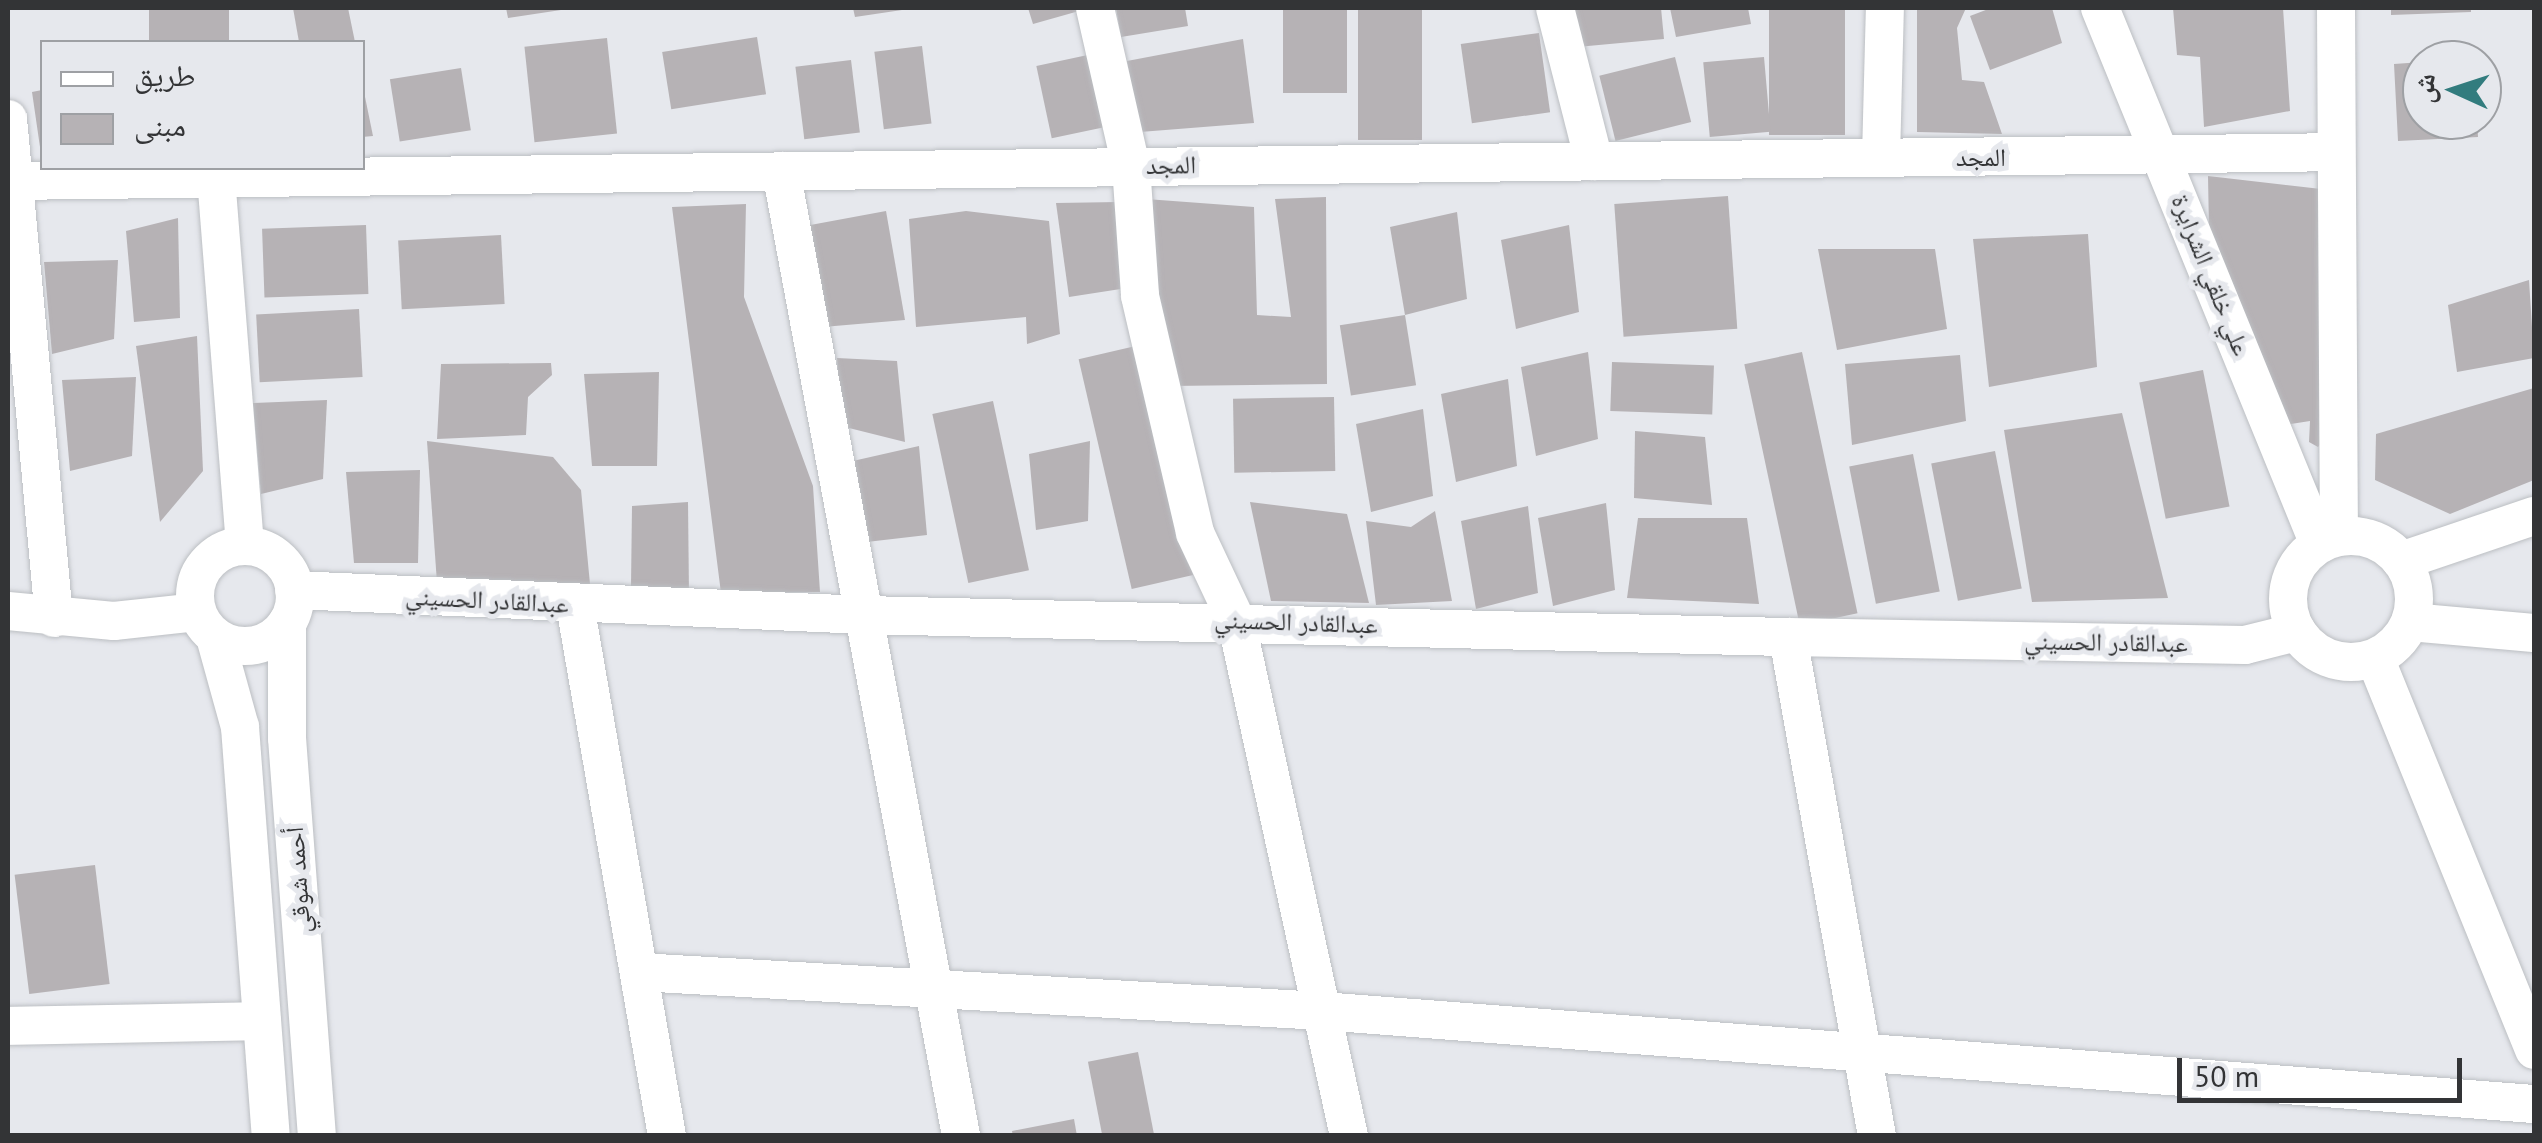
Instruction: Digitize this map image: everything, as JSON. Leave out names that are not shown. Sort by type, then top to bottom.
[{"type":"street","points":[[1095,8],[1131,166],[1140,296],[1184,484],[1236,620],[1349,1136]]},
{"type":"street","points":[[1555,8],[1594,162]]},
{"type":"street","points":[[1881,157],[1885,8]]},
{"type":"street","name":"علي خلقي الشرايرة","points":[[2100,8],[2329,540]]},
{"type":"street","points":[[2329,540],[2374,540],[2402,561],[2414,597],[2410,622],[2376,658],[2323,657],[2297,632],[2288,593],[2329,540],[2336,8]]},
{"type":"street","points":[[8,120],[54,618]]},
{"type":"street","name":"المجد","points":[[11,181],[2334,152]]},
{"type":"street","points":[[782,172],[961,1136]]},
{"type":"street","points":[[216,177],[245,546]]},
{"type":"street","points":[[2402,561],[2534,516]]},
{"type":"street","points":[[8,611],[54,618],[206,624],[262,644],[291,606],[273,554],[245,546],[205,566],[206,624]]},
{"type":"street","points":[[575,605],[667,1136]]},
{"type":"street","name":"عبدالقادر الحسيني","points":[[291,606],[575,605],[865,616],[1236,620],[1788,637],[2245,645],[2297,632]]},
{"type":"street","name":"أحمد شوقي","points":[[291,606],[286,738],[318,1136]]},
{"type":"street","points":[[2410,622],[2534,633]]},
{"type":"street","name":"أحمد شوقي","points":[[206,624],[238,708],[271,1136]]},
{"type":"street","points":[[1788,637],[1878,1136]]},
{"type":"street","points":[[2376,658],[2534,1050]]},
{"type":"street","points":[[639,972],[1322,1011],[2534,1104]]},
{"type":"street","points":[[8,1026],[262,1021]]},
{"type":"building","points":[[149,8],[229,8],[229,40],[149,40]]},
{"type":"building","points":[[293,8],[348,8],[355,40],[299,40]]},
{"type":"building","points":[[506,8],[561,8],[561,10],[508,18]]},
{"type":"building","points":[[853,8],[902,8],[902,10],[855,17]]},
{"type":"building","points":[[1028,8],[1077,8],[1079,11],[1033,24]]},
{"type":"building","points":[[1116,8],[1185,8],[1188,26],[1121,37]]},
{"type":"building","points":[[1283,8],[1347,8],[1347,93],[1283,93]]},
{"type":"building","points":[[1358,8],[1422,8],[1422,140],[1358,140]]},
{"type":"building","points":[[1574,8],[1661,8],[1664,39],[1577,47]]},
{"type":"building","points":[[1670,8],[1748,8],[1751,24],[1676,37]]},
{"type":"building","points":[[1769,8],[1845,8],[1845,135],[1769,135]]},
{"type":"building","points":[[1917,8],[1966,8],[1957,28],[1962,80],[1984,82],[2002,134],[1917,132]]},
{"type":"building","points":[[1991,8],[2052,8],[2062,43],[1990,70],[1970,16]]},
{"type":"building","points":[[2173,8],[2283,8],[2290,111],[2204,127],[2200,57],[2177,55]]},
{"type":"building","points":[[2391,8],[2471,8],[2471,12],[2391,15]]},
{"type":"building","points":[[1539,33],[1550,112],[1472,123],[1461,44]]},
{"type":"building","points":[[757,37],[766,94],[671,109],[662,52]]},
{"type":"building","points":[[607,38],[617,133],[534,142],[524,47]]},
{"type":"building","points":[[1243,39],[1254,123],[1140,132],[1127,61]]},
{"type":"building","points":[[922,46],[932,123],[884,129],[874,52]]},
{"type":"building","points":[[1097,53],[1112,125],[1052,138],[1036,66]]},
{"type":"building","points":[[1675,57],[1691,122],[1616,141],[1599,76]]},
{"type":"building","points":[[1764,57],[1771,132],[1710,137],[1703,62]]},
{"type":"building","points":[[851,60],[860,132],[804,139],[795,67]]},
{"type":"building","points":[[2402,63],[2402,140],[2418,140],[2398,141],[2394,64]]},
{"type":"building","points":[[461,68],[471,130],[400,141],[390,79]]},
{"type":"building","points":[[40,90],[40,147],[32,92]]},
{"type":"building","points":[[365,97],[373,136],[365,137]]},
{"type":"building","points":[[2208,176],[2321,189],[2327,437],[2318,447],[2309,442],[2310,421],[2284,425],[2209,231]]},
{"type":"building","points":[[1728,196],[1737,329],[1624,337],[1614,204]]},
{"type":"building","points":[[1326,197],[1327,384],[1171,386],[1146,199],[1254,207],[1257,315],[1291,317],[1275,199]]},
{"type":"building","points":[[1119,202],[1127,288],[1069,297],[1056,203]]},
{"type":"building","points":[[746,204],[744,297],[813,486],[820,592],[721,593],[672,207]]},
{"type":"building","points":[[886,211],[905,320],[811,328],[805,226]]},
{"type":"building","points":[[966,211],[1049,221],[1060,334],[1027,344],[1026,317],[916,327],[909,219]]},
{"type":"building","points":[[1457,212],[1467,299],[1405,315],[1390,227]]},
{"type":"building","points":[[178,218],[180,318],[134,322],[126,231]]},
{"type":"building","points":[[366,225],[368,294],[264,298],[262,229]]},
{"type":"building","points":[[1569,225],[1579,312],[1516,329],[1501,240]]},
{"type":"building","points":[[2088,234],[2097,367],[1989,387],[1973,239]]},
{"type":"building","points":[[501,235],[505,304],[402,309],[398,240]]},
{"type":"building","points":[[1818,249],[1935,249],[1947,329],[1837,350]]},
{"type":"building","points":[[118,260],[114,339],[52,354],[44,262]]},
{"type":"building","points":[[2529,280],[2534,358],[2457,372],[2448,305]]},
{"type":"building","points":[[359,309],[363,377],[260,382],[256,314]]},
{"type":"building","points":[[1405,315],[1416,385],[1351,395],[1340,325]]},
{"type":"building","points":[[197,336],[203,471],[160,522],[136,346]]},
{"type":"building","points":[[1140,345],[1193,575],[1132,589],[1079,359]]},
{"type":"building","points":[[1588,352],[1598,439],[1536,456],[1521,367]]},
{"type":"building","points":[[1802,352],[1858,613],[1800,625],[1744,364]]},
{"type":"building","points":[[1960,355],[1966,421],[1852,445],[1845,364]]},
{"type":"building","points":[[837,358],[897,361],[905,442],[841,426]]},
{"type":"building","points":[[1612,362],[1714,366],[1712,415],[1610,411]]},
{"type":"building","points":[[551,363],[552,375],[528,397],[526,435],[437,439],[441,364]]},
{"type":"building","points":[[2203,370],[2230,506],[2166,519],[2139,382]]},
{"type":"building","points":[[659,372],[657,466],[592,466],[584,374]]},
{"type":"building","points":[[136,377],[132,456],[70,471],[62,380]]},
{"type":"building","points":[[1508,379],[1517,466],[1456,482],[1441,394]]},
{"type":"building","points":[[2534,388],[2534,480],[2450,514],[2375,480],[2376,434]]},
{"type":"building","points":[[1334,397],[1335,471],[1234,473],[1233,399]]},
{"type":"building","points":[[327,400],[323,479],[261,494],[253,403]]},
{"type":"building","points":[[993,401],[1029,570],[968,583],[932,414]]},
{"type":"building","points":[[1423,409],[1433,496],[1371,512],[1356,424]]},
{"type":"building","points":[[2122,413],[2168,598],[2032,602],[2004,430]]},
{"type":"building","points":[[1635,431],[1705,437],[1712,505],[1634,498]]},
{"type":"building","points":[[427,441],[553,457],[581,490],[590,584],[437,583]]},
{"type":"building","points":[[1090,441],[1088,521],[1036,530],[1029,454]]},
{"type":"building","points":[[919,446],[927,535],[858,543],[844,463]]},
{"type":"building","points":[[1995,451],[2022,588],[1958,601],[1931,463]]},
{"type":"building","points":[[1913,454],[1940,591],[1876,604],[1849,466]]},
{"type":"building","points":[[420,470],[418,563],[354,563],[346,472]]},
{"type":"building","points":[[688,502],[689,596],[631,587],[632,506]]},
{"type":"building","points":[[1250,502],[1347,514],[1369,603],[1271,601]]},
{"type":"building","points":[[1606,503],[1615,590],[1553,606],[1538,518]]},
{"type":"building","points":[[1528,506],[1538,593],[1476,609],[1461,521]]},
{"type":"building","points":[[1435,511],[1452,601],[1376,605],[1366,521],[1411,527]]},
{"type":"building","points":[[1638,518],[1747,518],[1759,604],[1627,598]]},
{"type":"building","points":[[95,865],[110,984],[29,994],[15,875]]},
{"type":"building","points":[[1138,1052],[1154,1136],[1102,1136],[1088,1062]]},
{"type":"building","points":[[1074,1119],[1077,1136],[1013,1136],[1012,1131]]}]
